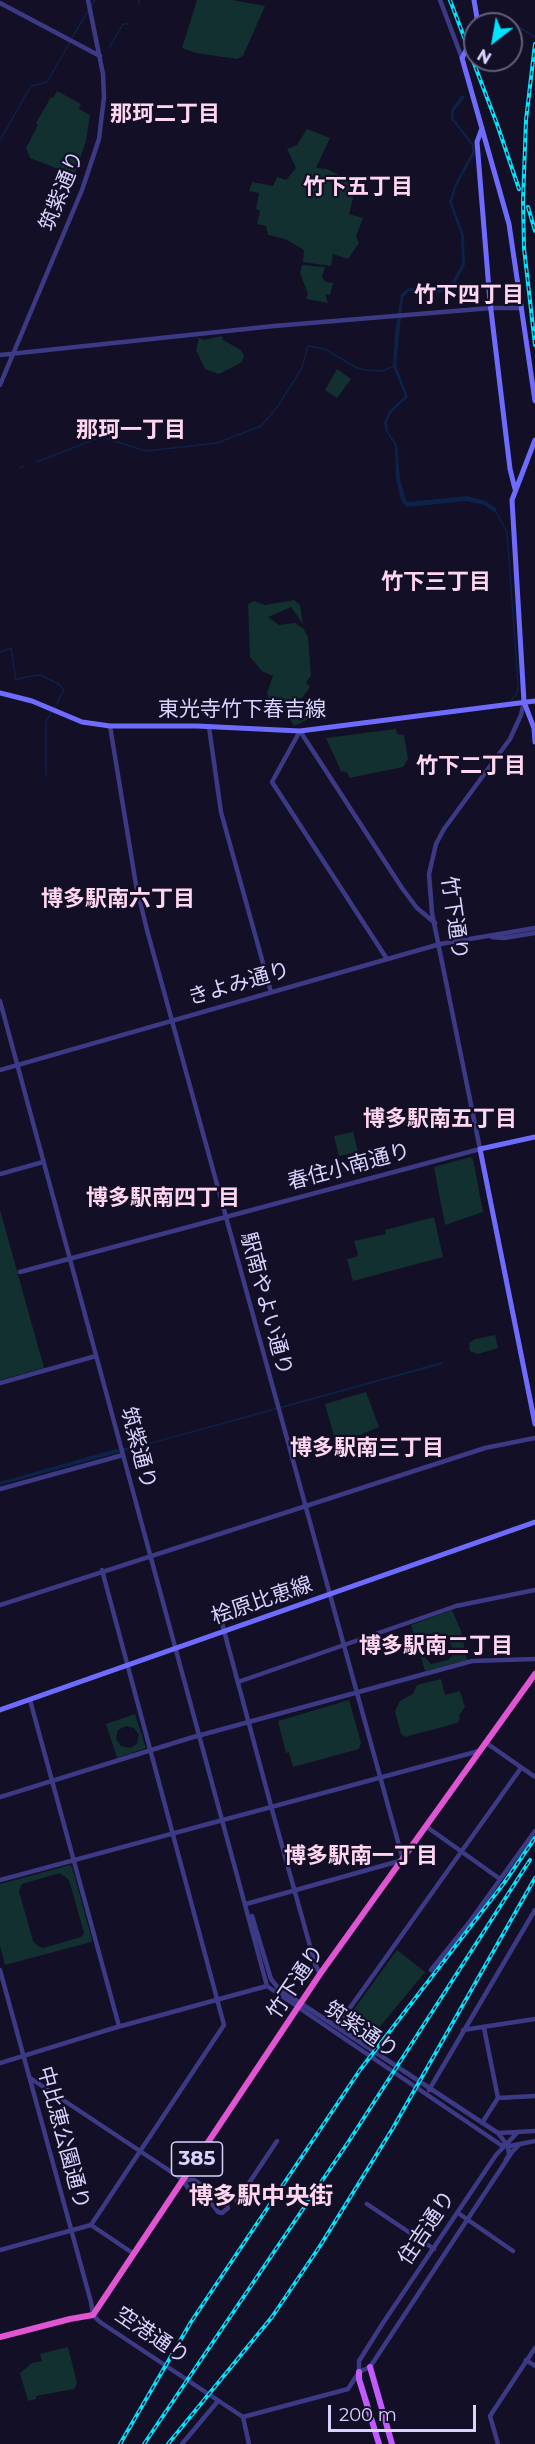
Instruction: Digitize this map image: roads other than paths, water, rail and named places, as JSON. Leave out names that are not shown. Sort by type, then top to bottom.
[{"type":"highway","name":"竹下通り","points":[[93,2315],[320,1974],[535,1674]]},
{"type":"highway","name":"空港通り","points":[[0,2337],[93,2315]]},
{"type":"main road","points":[[462,58],[509,224],[535,401]]},
{"type":"main road","points":[[482,128],[477,142],[491,308],[510,469],[515,489]]},
{"type":"main road","name":"竹下通り","points":[[524,702],[512,500],[535,440]]},
{"type":"main road","name":"東光寺竹下春吉線","points":[[0,693],[32,701],[82,722],[110,726],[300,731],[535,701]]},
{"type":"main road","points":[[524,702],[534,728],[535,742]]},
{"type":"main road","points":[[480,1149],[535,1137]]},
{"type":"main road","name":"竹下通り","points":[[480,1149],[535,1424]]},
{"type":"main road","name":"桧原比恵線","points":[[0,1710],[535,1522]]},
{"type":"main road","points":[[370,2367],[392,2444]]},
{"type":"main road","points":[[359,2372],[359,2379],[379,2444]]},
{"type":"street","name":"筑紫通り","points":[[0,385],[82,190],[97,146],[104,97],[100,56],[88,0]]},
{"type":"street","points":[[440,0],[462,58]]},
{"type":"street","points":[[0,3],[100,56]]},
{"type":"street","points":[[0,355],[274,326],[491,308],[520,308]]},
{"type":"street","name":"竹下通り","points":[[480,1149],[435,923],[429,881],[436,844],[452,815],[510,740],[524,702]]},
{"type":"street","name":"駅南やよい通り","points":[[110,726],[136,885],[402,1860]]},
{"type":"street","points":[[209,727],[221,812],[271,992]]},
{"type":"street","points":[[387,959],[272,782],[300,731],[402,888],[417,908],[435,923]]},
{"type":"street","name":"きよみ通り","points":[[0,1070],[440,944],[535,928]]},
{"type":"street","name":"きよみ通り","points":[[489,936],[504,938],[535,933]]},
{"type":"street","name":"筑紫通り","points":[[0,1001],[267,1986],[337,2026],[494,2140],[506,2145]]},
{"type":"street","name":"春住小南通り","points":[[20,1272],[480,1149]]},
{"type":"street","points":[[0,1174],[44,1162]]},
{"type":"street","points":[[0,1383],[96,1356]]},
{"type":"street","points":[[0,1605],[102,1570],[150,1557],[485,1448],[535,1438]]},
{"type":"street","points":[[0,1489],[123,1455]]},
{"type":"street","points":[[0,2250],[91,2225],[224,2025],[102,1570]]},
{"type":"street","points":[[238,1682],[456,1606],[535,1590]]},
{"type":"street","points":[[222,1623],[294,1890],[315,1964],[320,1974]]},
{"type":"street","points":[[0,1797],[200,1736],[472,1661],[535,1659]]},
{"type":"street","points":[[30,1700],[119,2026]]},
{"type":"street","points":[[485,1742],[535,1778]]},
{"type":"street","points":[[0,1880],[479,1751]]},
{"type":"street","points":[[337,2026],[521,1767]]},
{"type":"street","points":[[426,1827],[500,1879]]},
{"type":"street","points":[[431,1970],[461,1933],[535,1831]]},
{"type":"street","points":[[246,1904],[402,1860]]},
{"type":"street","name":"筑紫通り","points":[[246,1904],[249,1905],[271,1979],[279,1989],[428,2092],[498,2133],[506,2145]]},
{"type":"street","points":[[428,2092],[535,1910]]},
{"type":"street","name":"中比恵公園通り","points":[[0,1970],[93,2315]]},
{"type":"street","points":[[0,2063],[119,2026],[267,1986]]},
{"type":"street","points":[[463,2030],[535,2019]]},
{"type":"street","points":[[482,2123],[498,2098],[484,2028]]},
{"type":"street","points":[[30,2078],[183,2180],[188,2188],[213,2205],[218,2212],[222,2213],[228,2208],[226,2200],[194,2180],[183,2180]]},
{"type":"street","points":[[498,2098],[535,2096]]},
{"type":"street","points":[[498,2133],[535,2132]]},
{"type":"street","name":"住吉通り","points":[[359,2372],[359,2361],[496,2155],[516,2133]]},
{"type":"street","points":[[494,2140],[498,2145],[496,2155]]},
{"type":"street","points":[[237,2201],[277,2141]]},
{"type":"street","points":[[506,2160],[506,2145],[535,2141]]},
{"type":"street","name":"住吉通り","points":[[370,2367],[506,2160],[520,2144]]},
{"type":"street","points":[[367,2204],[434,2249]]},
{"type":"street","points":[[458,2213],[513,2251]]},
{"type":"street","points":[[91,2225],[134,2254]]},
{"type":"street","name":"空港通り","points":[[93,2315],[243,2417]]},
{"type":"street","points":[[498,2444],[490,2416],[535,2348]]},
{"type":"street","points":[[526,2360],[535,2366]]},
{"type":"street","points":[[249,2444],[243,2417],[348,2389],[359,2372],[370,2367]]},
{"type":"street","points":[[182,2444],[218,2401]]},
{"type":"water","points":[[462,95],[465,97],[454,111],[453,118],[474,145],[475,153],[456,187],[452,202],[464,235],[465,265],[452,289],[439,293],[409,291],[403,298],[396,365],[408,397],[391,413],[387,422],[388,431],[397,445],[400,480],[407,502],[467,496],[486,501],[497,509],[494,512],[484,505],[467,501],[407,507],[402,503],[396,480],[395,446],[385,429],[384,422],[389,411],[405,396],[393,366],[401,294],[409,288],[444,289],[451,284],[462,264],[461,235],[449,202],[454,186],[472,152],[472,146],[451,119],[451,110]]},
{"type":"water","points":[[442,1362],[443,1364],[0,1485],[0,1482],[112,1450],[138,1446]]},
{"type":"waterway","points":[[91,7],[95,0]]},
{"type":"waterway","points":[[72,38],[88,11]]},
{"type":"waterway","points":[[110,47],[123,24],[128,24]]},
{"type":"waterway","points":[[523,30],[535,37]]},
{"type":"waterway","points":[[0,140],[31,86],[47,82],[70,42]]},
{"type":"waterway","points":[[102,437],[146,451],[217,443],[261,426],[278,406],[302,368],[308,346],[325,349],[355,367],[365,370],[382,371],[394,366]]},
{"type":"waterway","points":[[36,462],[96,439]]},
{"type":"waterway","points":[[20,468],[24,466]]},
{"type":"waterway","points":[[495,510],[507,532],[518,684],[517,694],[512,699]]},
{"type":"waterway","points":[[0,652],[11,648],[16,680],[41,675],[60,685],[64,690],[54,709]]},
{"type":"waterway","points":[[46,775],[46,722],[51,712]]},
{"type":"railway","points":[[450,0],[519,189]]},
{"type":"railway","points":[[535,44],[526,120],[523,201],[524,248],[535,345]]},
{"type":"railway","points":[[528,207],[535,231]]},
{"type":"railway","points":[[120,2444],[191,2322],[360,2070],[504,1883],[535,1838]]},
{"type":"railway","points":[[144,2444],[349,2141],[530,1860]]},
{"type":"railway","points":[[168,2444],[272,2317],[320,2246],[393,2128],[535,1878]]},
{"type":"district","name":"那珂二丁目","points":[[165,115]]},
{"type":"district","name":"竹下五丁目","points":[[358,188]]},
{"type":"district","name":"竹下四丁目","points":[[469,296]]},
{"type":"district","name":"那珂一丁目","points":[[131,431]]},
{"type":"district","name":"竹下三丁目","points":[[436,583]]},
{"type":"district","name":"竹下二丁目","points":[[471,767]]},
{"type":"district","name":"博多駅南六丁目","points":[[118,900]]},
{"type":"district","name":"博多駅南五丁目","points":[[440,1120]]},
{"type":"district","name":"博多駅南四丁目","points":[[163,1199]]},
{"type":"district","name":"博多駅南三丁目","points":[[367,1449]]},
{"type":"district","name":"博多駅南二丁目","points":[[436,1647]]},
{"type":"district","name":"博多駅南一丁目","points":[[361,1857]]},
{"type":"district","name":"博多駅中央街","points":[[261,2197]]}]
